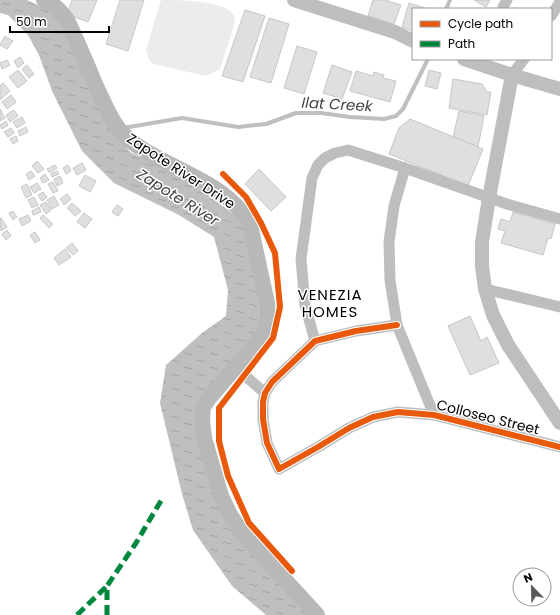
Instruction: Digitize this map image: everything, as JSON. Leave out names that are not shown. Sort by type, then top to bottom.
[{"type":"main road","name":"Zapote River Drive","points":[[44,0],[60,10],[67,20],[102,98],[121,131],[146,151],[176,166],[222,194],[236,205],[245,215],[250,225],[268,312],[268,320],[262,336],[203,407],[202,420],[209,456],[221,496],[229,513],[242,533],[317,615]]},
{"type":"street","points":[[294,0],[394,32],[412,41]]},
{"type":"street","points":[[552,15],[559,5]]},
{"type":"street","points":[[467,60],[560,89]]},
{"type":"street","points":[[523,60],[512,75],[482,242],[482,266],[485,289],[493,315],[508,345],[560,423]]},
{"type":"street","points":[[315,341],[305,305],[301,259],[312,178],[318,165],[325,158],[335,153],[348,150],[405,168],[489,198],[560,219]]},
{"type":"street","points":[[405,168],[394,206],[389,242],[390,280],[397,325],[434,415]]},
{"type":"street","points":[[485,289],[560,307]]},
{"type":"street","points":[[265,392],[272,382],[315,341],[356,331],[397,325]]},
{"type":"street","name":"Zapote River Drive","points":[[246,355],[240,368],[242,373],[265,392]]},
{"type":"street","name":"Colloseo Street","points":[[265,392],[263,402],[263,419],[267,443],[279,469],[349,428],[373,417],[398,412],[434,415],[560,447]]},
{"type":"shaded area","points":[[161,0],[194,1],[218,5],[227,9],[233,15],[235,22],[219,70],[206,76],[153,64],[149,60],[146,50]]},
{"type":"water","name":"Zapote River","points":[[0,0],[27,0],[62,17],[103,117],[130,152],[193,184],[243,221],[264,329],[198,404],[213,496],[309,615],[266,615],[232,586],[193,530],[182,494],[160,403],[166,365],[202,333],[226,316],[228,290],[214,237],[179,215],[114,183],[82,151],[52,91],[39,55],[28,35],[8,15],[0,13]]},
{"type":"building","points":[[72,0],[97,0],[88,22],[67,14]]},
{"type":"building","points":[[120,0],[144,0],[128,51],[106,44]]},
{"type":"building","points":[[373,0],[385,0],[401,5],[394,24],[368,16]]},
{"type":"building","points":[[474,0],[490,0],[486,7]]},
{"type":"building","points":[[409,3],[425,8],[412,8],[412,31],[402,27]]},
{"type":"building","points":[[245,10],[265,16],[243,82],[222,76]]},
{"type":"building","points":[[269,18],[289,24],[271,83],[250,77]]},
{"type":"building","points":[[5,36],[13,41],[7,49],[0,45]]},
{"type":"building","points":[[297,46],[317,52],[304,94],[284,88]]},
{"type":"building","points":[[20,57],[24,63],[18,68],[14,61]]},
{"type":"building","points":[[7,60],[10,65],[2,69],[0,63]]},
{"type":"building","points":[[27,65],[34,74],[29,78],[22,69]]},
{"type":"building","points":[[332,65],[352,72],[342,99],[323,93]]},
{"type":"building","points":[[18,70],[27,81],[18,88],[9,77]]},
{"type":"building","points":[[429,70],[441,73],[437,89],[425,86]]},
{"type":"building","points":[[356,71],[373,76],[374,72],[384,75],[383,78],[396,81],[390,102],[350,91]]},
{"type":"building","points":[[453,79],[482,84],[487,92],[491,92],[487,115],[449,108]]},
{"type":"building","points":[[3,83],[10,91],[0,100],[0,86]]},
{"type":"building","points":[[11,95],[16,102],[7,109],[2,102]]},
{"type":"building","points":[[0,109],[5,118],[0,121]]},
{"type":"building","points":[[14,110],[18,116],[10,122],[6,115]]},
{"type":"building","points":[[459,111],[484,116],[478,147],[453,137]]},
{"type":"building","points":[[22,117],[25,123],[17,128],[13,122]]},
{"type":"building","points":[[410,119],[483,149],[468,186],[389,154],[399,128]]},
{"type":"building","points":[[6,121],[8,125],[2,129],[0,125]]},
{"type":"building","points":[[26,127],[28,132],[20,136],[18,131]]},
{"type":"building","points":[[11,128],[14,133],[8,137],[4,132]]},
{"type":"building","points":[[16,136],[18,141],[13,144],[10,139]]},
{"type":"building","points":[[37,161],[44,169],[38,173],[32,166]]},
{"type":"building","points":[[82,163],[86,170],[77,175],[73,168]]},
{"type":"building","points":[[55,165],[57,168],[50,173],[47,169]]},
{"type":"building","points":[[68,165],[71,171],[66,174],[63,168]]},
{"type":"building","points":[[259,169],[286,197],[271,211],[245,184]]},
{"type":"building","points":[[31,171],[35,176],[29,180],[26,174]]},
{"type":"building","points":[[57,171],[59,174],[52,177],[51,174]]},
{"type":"building","points":[[45,174],[49,180],[43,183],[40,178]]},
{"type":"building","points":[[85,175],[96,181],[90,192],[79,186]]},
{"type":"building","points":[[60,176],[63,183],[57,186],[54,179]]},
{"type":"building","points":[[53,182],[58,191],[53,193],[48,184]]},
{"type":"building","points":[[37,183],[41,189],[34,193],[30,187]]},
{"type":"building","points":[[27,184],[32,195],[26,198],[21,187]]},
{"type":"building","points":[[43,192],[47,197],[42,201],[38,195]]},
{"type":"building","points":[[67,194],[71,199],[64,205],[60,199]]},
{"type":"building","points":[[54,196],[59,205],[52,209],[47,200]]},
{"type":"building","points":[[34,197],[38,205],[32,208],[28,200]]},
{"type":"building","points":[[46,202],[51,210],[46,214],[40,205]]},
{"type":"building","points":[[72,203],[81,211],[75,216],[67,208]]},
{"type":"building","points":[[117,205],[123,209],[118,216],[112,212]]},
{"type":"building","points":[[39,207],[41,212],[33,215],[32,211]]},
{"type":"building","points":[[13,211],[17,217],[13,220],[9,213]]},
{"type":"building","points":[[513,212],[555,224],[551,239],[548,238],[543,255],[501,243],[505,231],[498,229],[501,219],[510,222]]},
{"type":"building","points":[[84,213],[92,219],[85,228],[77,222]]},
{"type":"building","points":[[28,215],[31,221],[22,226],[19,219]]},
{"type":"building","points":[[43,215],[53,224],[49,228],[40,218]]},
{"type":"building","points":[[1,218],[7,227],[1,231],[0,219]]},
{"type":"building","points":[[7,230],[11,236],[6,240],[2,234]]},
{"type":"building","points":[[35,232],[40,240],[35,243],[30,235]]},
{"type":"building","points":[[72,243],[78,251],[73,255],[66,248]]},
{"type":"building","points":[[65,249],[71,257],[59,265],[54,258]]},
{"type":"building","points":[[470,316],[481,341],[487,337],[499,363],[470,375],[448,326]]},
{"type":"waterway","name":"Ilat Creek","points":[[446,8],[450,0]]},
{"type":"waterway","name":"Ilat Creek","points":[[123,128],[182,118],[238,127],[266,124],[296,113],[321,113],[350,117],[384,119],[396,116],[403,109],[428,60]]},
{"type":"marked path","points":[[107,615],[107,586],[136,543],[162,499]]},
{"type":"marked path","points":[[77,615],[107,586]]},
{"type":"cycle path","points":[[223,174],[246,197],[261,223],[275,253],[280,307],[273,338],[219,408],[219,441],[228,476],[249,523],[292,571]]},
{"type":"cycle path","points":[[397,325],[356,331],[315,341],[272,382],[265,393],[263,402],[263,419],[267,443],[279,469],[349,428],[373,417],[398,412],[434,415],[560,447]]},
{"type":"district","name":"VENEZIA HOMES","points":[[330,302]]}]
